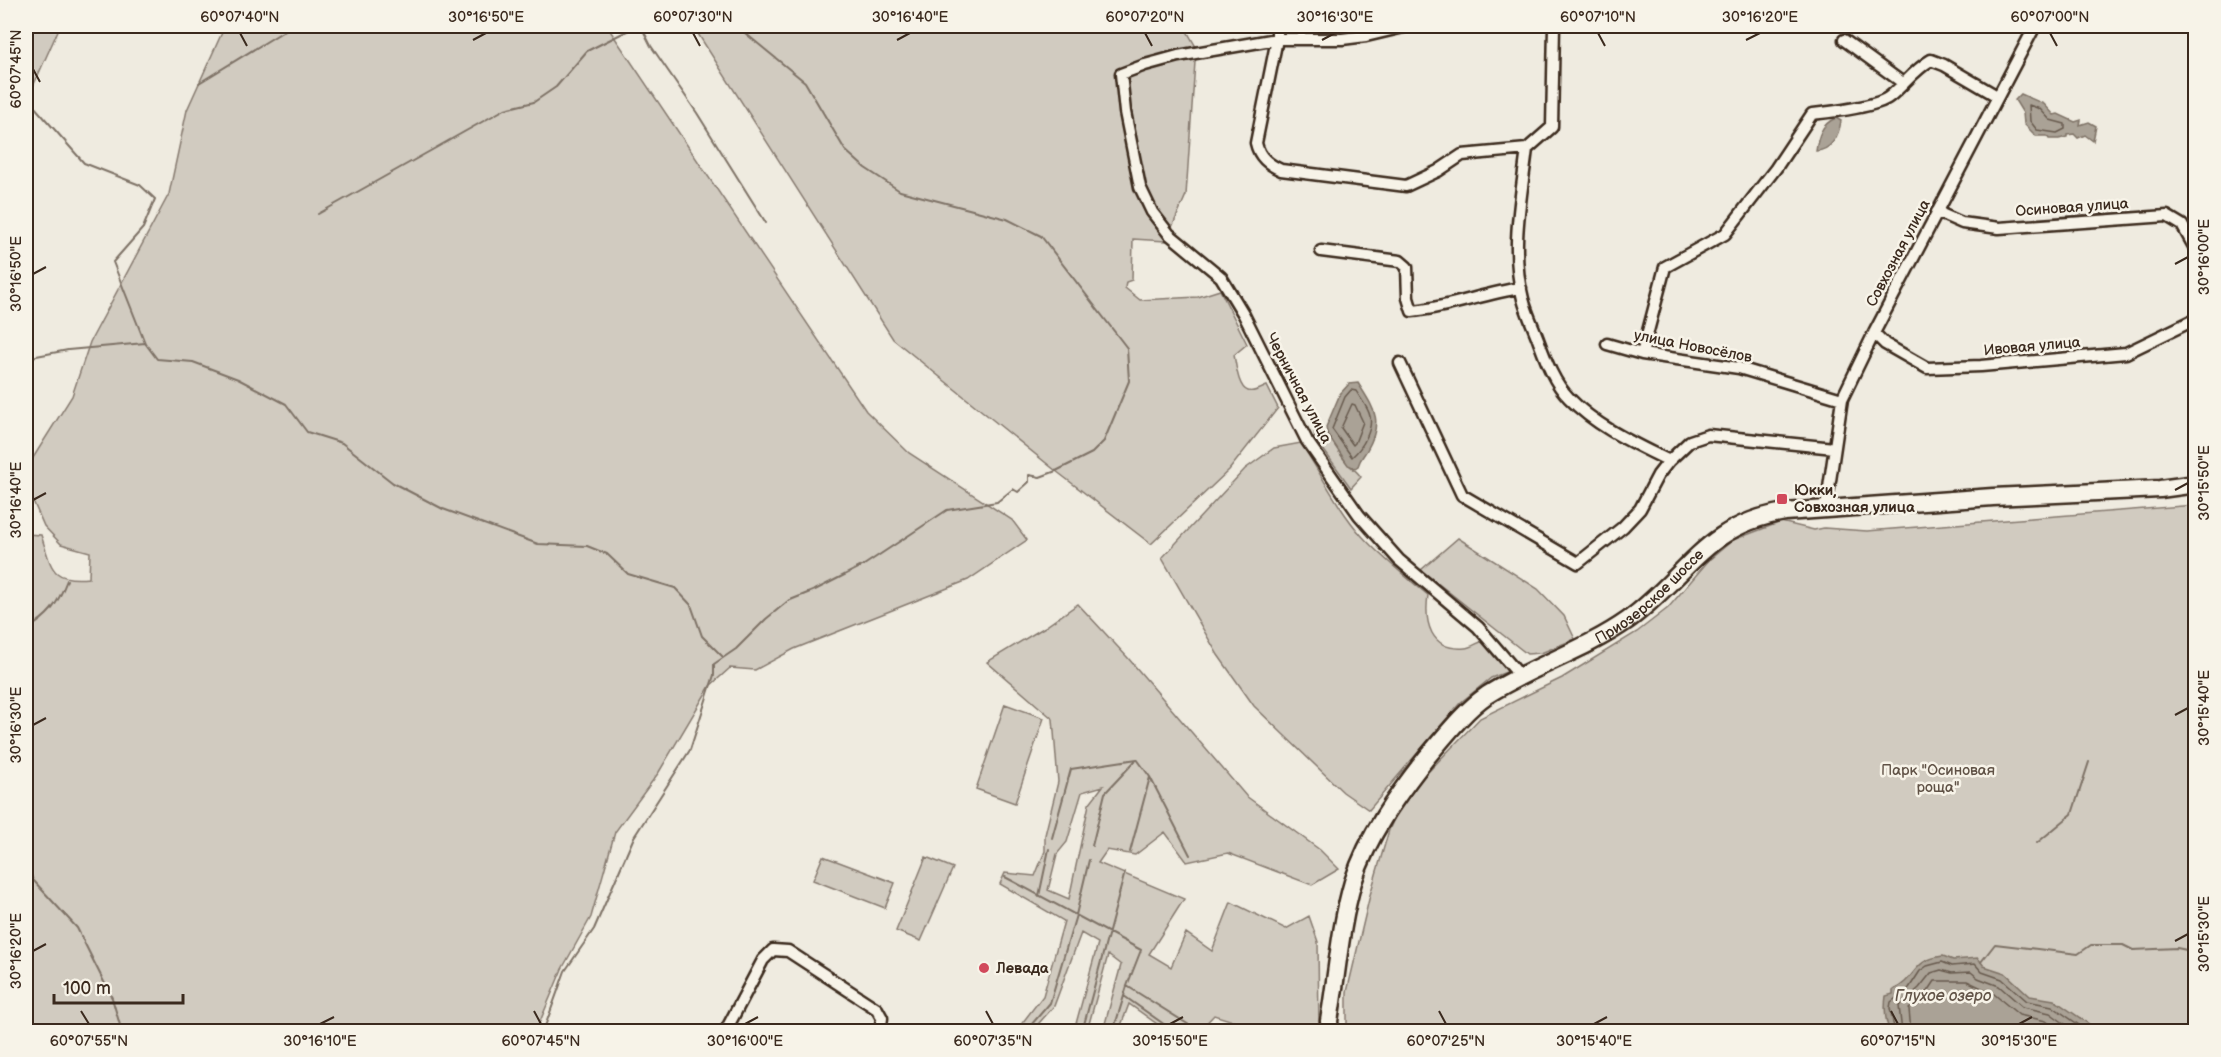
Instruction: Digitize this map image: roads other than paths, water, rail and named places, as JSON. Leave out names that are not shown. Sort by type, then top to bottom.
[{"type":"main road","name":"Приозерское шоссе","points":[[1330,1032],[1329,1021],[1354,882],[1372,838],[1385,813],[1399,794],[1453,727],[1487,696],[1627,621],[1652,601],[1706,546],[1736,527],[1766,515],[1826,508],[2160,489],[2196,484]]},
{"type":"street","points":[[1277,26],[1277,39],[1256,143],[1267,162],[1281,170],[1406,186],[1438,171],[1462,155],[1527,149],[1552,127],[1554,26]]},
{"type":"street","points":[[1277,39],[1342,39],[1408,26]]},
{"type":"street","name":"Совхозная улица","points":[[1826,508],[1842,399],[1874,333],[2035,26]]},
{"type":"street","name":"Черничная улица","points":[[1277,39],[1178,56],[1122,74],[1125,112],[1140,187],[1152,212],[1169,234],[1221,277],[1244,315],[1307,441],[1359,515],[1399,560],[1478,627],[1521,677]]},
{"type":"street","points":[[1844,40],[1903,83]]},
{"type":"street","points":[[1642,354],[1665,267],[1725,234],[1776,168],[1812,114],[1887,99],[1918,68],[1931,60],[1944,64],[1997,96]]},
{"type":"street","points":[[1527,149],[1517,224],[1518,258],[1521,288],[1545,358],[1566,395],[1607,429],[1669,460]]},
{"type":"street","name":"Осиновая улица","points":[[1937,212],[1962,223],[1999,228],[2167,216],[2182,225],[2196,250]]},
{"type":"street","points":[[1321,251],[1400,261],[1407,267],[1408,298],[1412,311],[1426,310],[1498,291],[1521,288]]},
{"type":"street","name":"Ивовая улица","points":[[1874,333],[1885,344],[1927,368],[1981,366],[2126,353],[2196,319]]},
{"type":"street","name":"улица Новосёлов","points":[[1607,344],[1642,354],[1739,368],[1842,399]]},
{"type":"street","points":[[1400,363],[1462,495],[1578,563],[1623,528],[1640,509],[1658,475],[1669,460],[1690,441],[1708,435],[1834,448]]},
{"type":"street","points":[[725,1032],[763,960],[773,950],[788,951],[876,1009],[882,1018],[880,1032]]},
{"type":"water","points":[[2021,94],[2044,104],[2054,115],[2058,114],[2075,122],[2081,120],[2080,125],[2089,122],[2096,126],[2093,141],[2085,135],[2078,138],[2074,134],[2059,139],[2036,136],[2024,124],[2023,113],[2015,100]]},
{"type":"water","points":[[1836,118],[1841,121],[1834,141],[1826,148],[1816,151],[1819,136],[1824,127]]},
{"type":"water","points":[[1358,383],[1369,400],[1376,422],[1372,440],[1355,468],[1348,465],[1327,433],[1326,427],[1340,394],[1349,384]]},
{"type":"water","name":"Глухое озеро","points":[[1943,956],[1953,960],[1978,958],[1984,966],[2005,973],[2030,996],[2054,1000],[2099,1031],[1889,1031],[1885,1014],[1886,996],[1893,994],[1893,990],[1907,980],[1925,961]]},
{"type":"waterway","points":[[199,83],[292,26]]},
{"type":"waterway","points":[[318,214],[505,109],[534,102],[556,87],[587,51],[629,30],[626,26]]},
{"type":"waterway","points":[[641,26],[651,46],[697,113],[766,223]]},
{"type":"waterway","points":[[693,32],[718,26]]},
{"type":"waterway","points":[[543,1032],[565,971],[594,929],[634,837],[690,750],[714,675],[714,664],[736,649],[788,601],[864,565],[947,510],[997,502],[1013,489],[1018,492],[1029,482],[1029,475],[1040,477],[1092,453],[1104,441],[1129,381],[1127,348],[1041,236],[1007,219],[900,191],[865,168],[845,150],[805,82],[739,26]]},
{"type":"waterway","points":[[1281,31],[1318,26]]},
{"type":"waterway","points":[[26,97],[84,163],[140,185],[155,199],[143,228],[113,262],[145,343],[157,359],[193,362],[238,379],[286,404],[307,432],[342,443],[393,483],[443,509],[538,544],[587,546],[607,554],[628,574],[675,588],[691,605],[702,636],[723,657]]},
{"type":"waterway","points":[[26,358],[68,350],[145,343]]},
{"type":"waterway","points":[[26,630],[51,610],[60,597],[67,580]]},
{"type":"waterway","points":[[1052,838],[1071,769],[1137,759],[1150,777],[1190,855]]},
{"type":"waterway","points":[[1092,846],[1105,793],[1135,761]]},
{"type":"waterway","points":[[2037,843],[2072,814],[2089,762]]},
{"type":"waterway","points":[[1130,852],[1150,777]]},
{"type":"waterway","points":[[1039,896],[1049,849]]},
{"type":"waterway","points":[[1025,1032],[1050,1003],[1076,915],[1089,860]]},
{"type":"waterway","points":[[26,862],[33,880],[77,928],[112,998],[122,1032]]},
{"type":"waterway","points":[[1082,1032],[1125,872]]},
{"type":"waterway","points":[[1005,877],[1141,950],[1127,986],[1194,1028]]},
{"type":"waterway","points":[[1981,962],[1995,944],[2078,954],[2091,945],[2123,945],[2133,950],[2177,948],[2196,952]]},
{"type":"waterway","points":[[1113,1032],[1127,986]]},
{"type":"waterway","points":[[1124,996],[1175,1032]]},
{"type":"place","name":"Юкки, Совхозная улица","points":[[1782,499]]},
{"type":"place","name":"Левада","points":[[984,968]]},
{"type":"park label","name":"Парк \"Осиновая роща\"","points":[[1938,778]]}]
